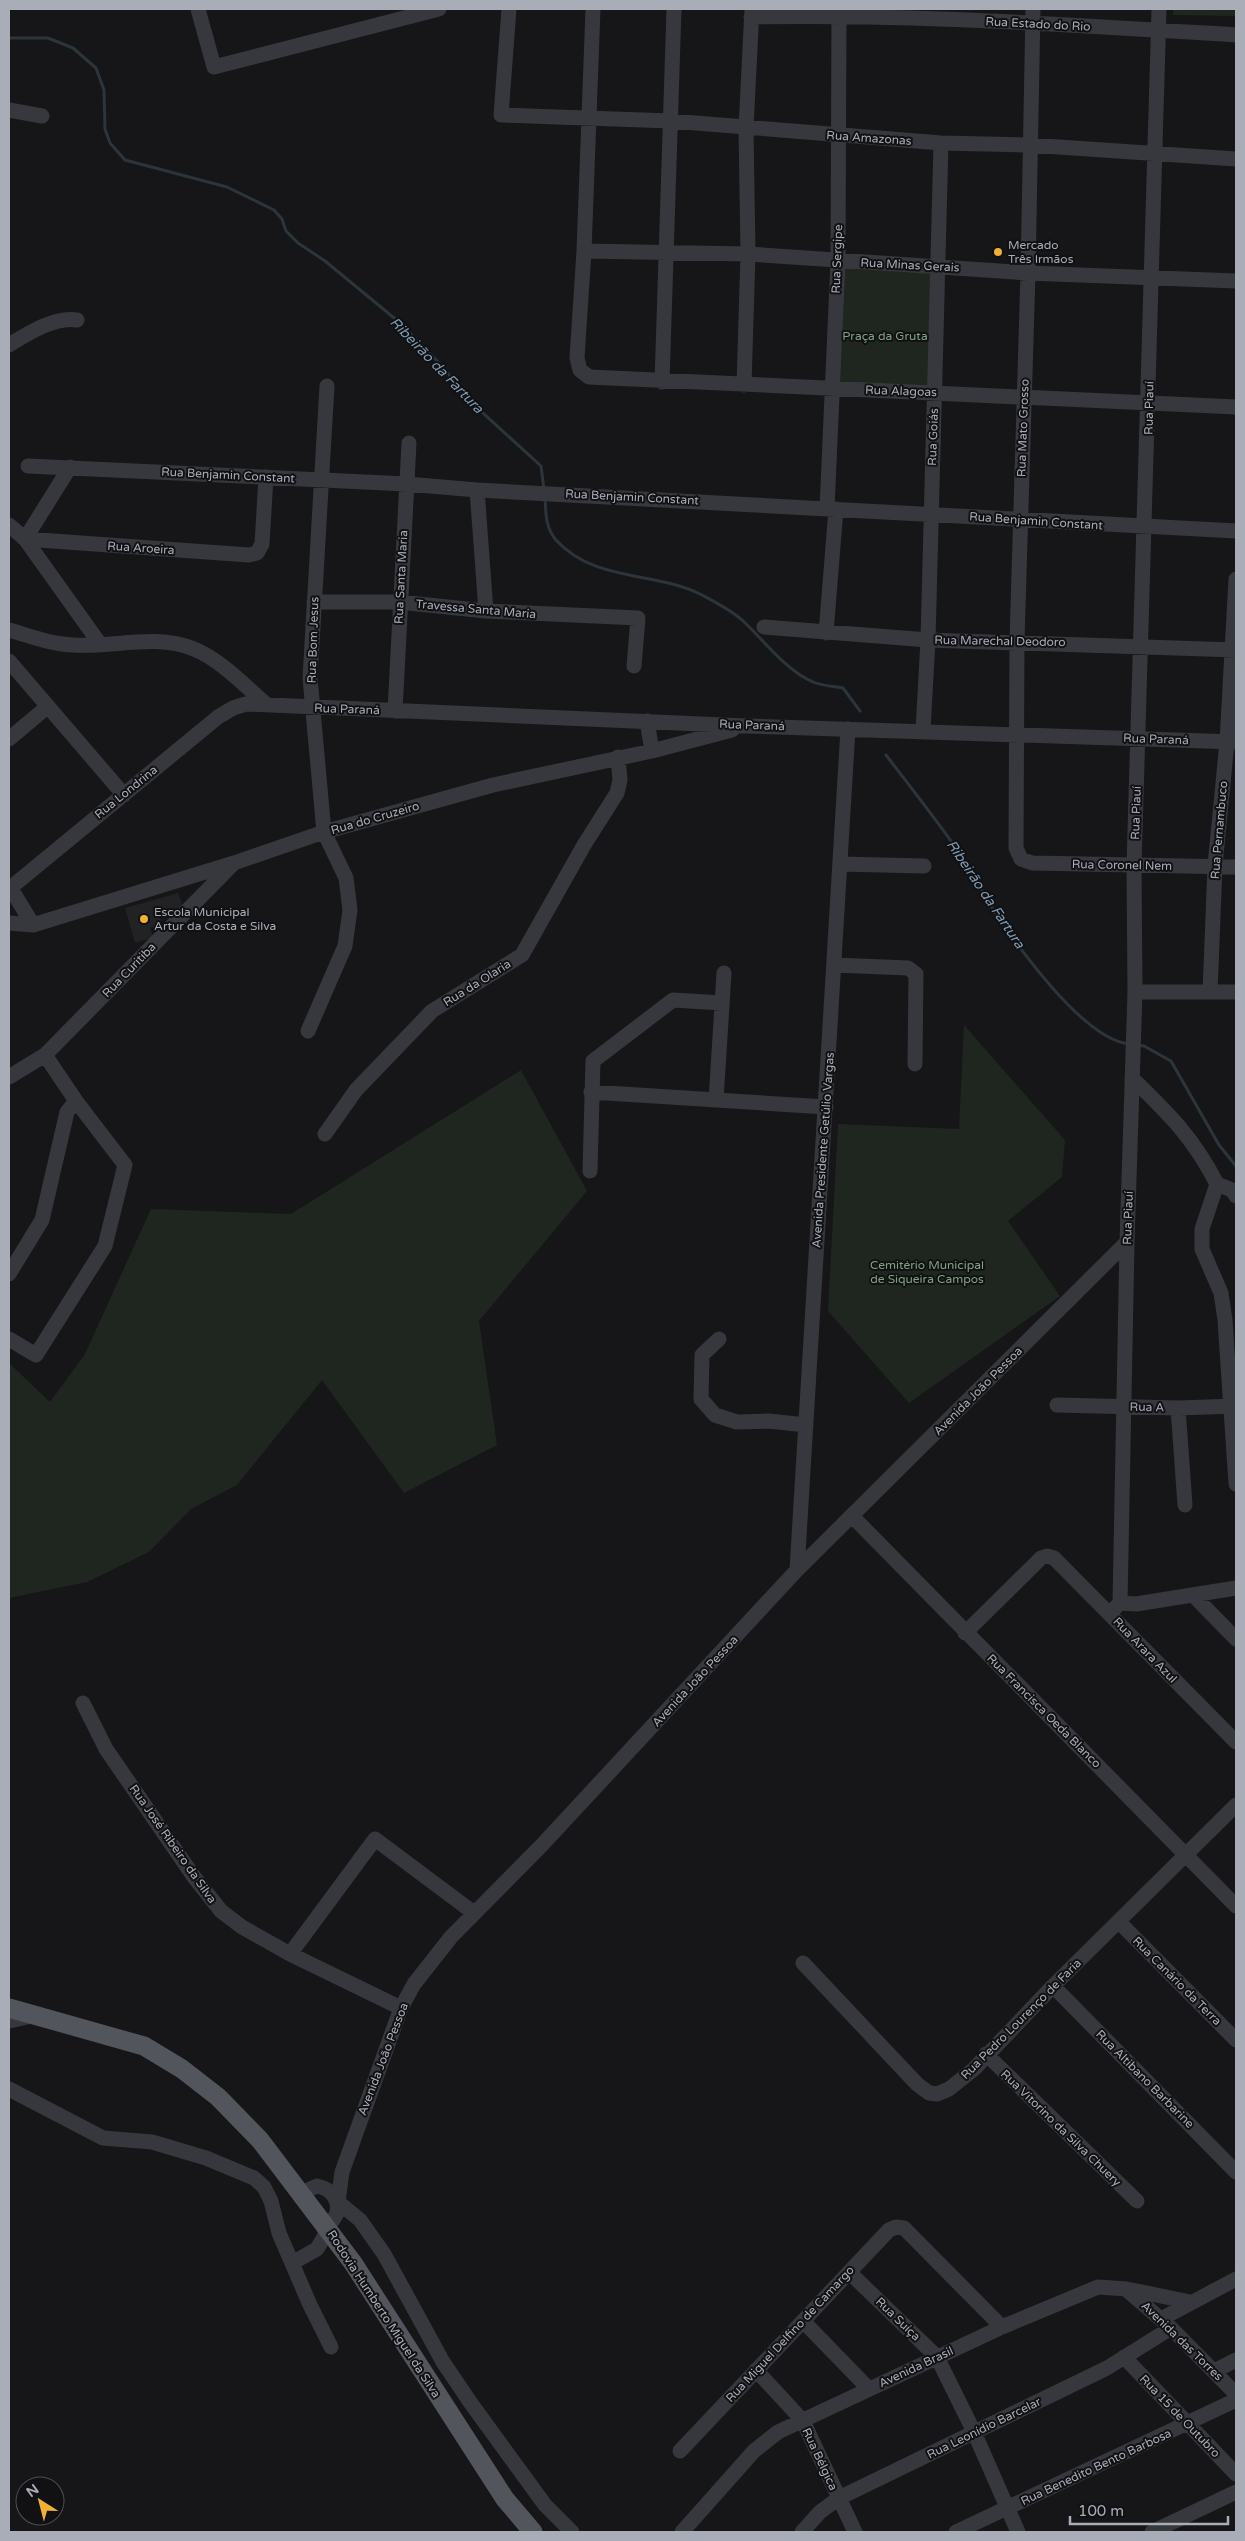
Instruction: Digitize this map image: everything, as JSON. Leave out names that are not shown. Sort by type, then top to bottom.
[{"type":"main road","name":"Rodovia Humberto Miguel da Silva","points":[[9,2008],[32,2016],[72,2024],[144,2046],[182,2069],[218,2097],[309,2189],[327,2228],[354,2264],[505,2499],[534,2532]]},
{"type":"street","points":[[198,9],[214,67],[439,9]]},
{"type":"street","name":"Rua Amazonas","points":[[509,9],[502,115],[671,121],[941,143],[1029,145],[1236,159]]},
{"type":"street","points":[[584,251],[593,9]]},
{"type":"street","points":[[662,382],[674,9]]},
{"type":"street","name":"Rua Piauí","points":[[1115,1608],[1125,1407],[1127,1242],[1135,992],[1134,866],[1142,645],[1159,9]]},
{"type":"street","name":"Rua Estado do Rio","points":[[751,13],[839,12],[1032,16],[1159,31],[1236,35]]},
{"type":"street","name":"Rua Sergipe","points":[[826,633],[832,508],[832,388],[838,261],[839,12]]},
{"type":"street","points":[[744,385],[748,254],[746,128],[751,13]]},
{"type":"street","name":"Rua Mato Grosso","points":[[1016,848],[1017,641],[1028,273],[1032,16]]},
{"type":"street","points":[[9,110],[42,116]]},
{"type":"street","name":"Rua Goiás","points":[[923,730],[928,640],[941,143]]},
{"type":"street","name":"Rua Minas Gerais","points":[[584,251],[748,254],[1028,273],[1236,281]]},
{"type":"street","name":"Rua Alagoas","points":[[584,251],[577,358],[580,370],[589,377],[662,382],[1236,407]]},
{"type":"street","points":[[9,345],[58,321],[68,318],[77,320]]},
{"type":"street","name":"Rua Bom Jesus","points":[[308,1031],[344,946],[350,910],[346,878],[324,832],[310,678],[327,386]]},
{"type":"street","name":"Rua Santa Maria","points":[[395,711],[399,602],[409,443]]},
{"type":"street","name":"Rua Benjamin Constant","points":[[28,466],[407,484],[477,490],[554,492],[1145,528],[1236,531]]},
{"type":"street","points":[[25,539],[70,467]]},
{"type":"street","name":"Rua Aroeira","points":[[25,539],[249,556],[257,553],[262,544],[266,477]]},
{"type":"street","points":[[477,490],[486,612]]},
{"type":"street","points":[[9,525],[25,539],[100,644]]},
{"type":"street","name":"Rua Pernambuco","points":[[1210,992],[1215,866],[1232,742],[1236,579]]},
{"type":"street","name":"Travessa Santa Maria","points":[[314,602],[399,602],[486,612],[638,618],[634,666]]},
{"type":"street","name":"Rua Marechal Deodoro","points":[[764,627],[928,640],[1142,645],[1234,650]]},
{"type":"street","points":[[9,630],[55,643],[74,646],[141,641],[170,642],[195,649],[211,658],[267,705]]},
{"type":"street","points":[[9,661],[124,795]]},
{"type":"street","name":"Rua Paraná","points":[[246,704],[746,726],[923,730],[1016,736],[1232,742]]},
{"type":"street","name":"Rua Londrina","points":[[33,925],[9,888],[218,717],[233,708],[246,704]]},
{"type":"street","points":[[9,739],[47,707]]},
{"type":"street","points":[[647,721],[652,751]]},
{"type":"street","name":"Rua do Cruzeiro","points":[[9,923],[33,925],[234,863],[324,832],[492,785],[652,751],[746,726]]},
{"type":"street","name":"Avenida Presidente Getúlio Vargas","points":[[797,1570],[848,729]]},
{"type":"street","name":"Rua da Olaria","points":[[325,1134],[356,1090],[432,1010],[522,955],[584,845],[617,793],[620,780],[618,757]]},
{"type":"street","name":"Rua Coronel Nem","points":[[1016,848],[1021,859],[1032,863],[1236,867]]},
{"type":"street","name":"Rua Curitiba","points":[[9,1077],[45,1055],[234,863]]},
{"type":"street","points":[[840,864],[924,866]]},
{"type":"street","points":[[834,965],[908,968],[916,974],[915,1064]]},
{"type":"street","points":[[716,1100],[724,973]]},
{"type":"street","points":[[1135,992],[1236,992]]},
{"type":"street","points":[[590,1171],[593,1062],[673,1000],[722,1003]]},
{"type":"street","points":[[9,1339],[36,1355],[105,1246],[125,1164],[76,1101],[45,1055]]},
{"type":"street","points":[[1132,1078],[1173,1117],[1201,1153],[1217,1184],[1232,1190],[1236,1196]]},
{"type":"street","points":[[591,1092],[826,1107]]},
{"type":"street","points":[[9,1274],[42,1220],[67,1112],[76,1101]]},
{"type":"street","points":[[1217,1184],[1202,1229],[1202,1249],[1221,1293],[1234,1406],[1236,1484]]},
{"type":"street","name":"Avenida João Pessoa","points":[[292,2264],[317,2250],[327,2228],[335,2217],[342,2172],[401,2008],[414,1984],[432,1959],[797,1570],[1127,1242]]},
{"type":"street","points":[[719,1339],[702,1355],[701,1399],[715,1415],[737,1422],[769,1421],[806,1425]]},
{"type":"street","name":"Rua A","points":[[1057,1406],[1178,1408],[1234,1406]]},
{"type":"street","points":[[1178,1408],[1185,1505]]},
{"type":"street","name":"Rua Francisca Oeda Blanco","points":[[852,1516],[1236,1906]]},
{"type":"street","name":"Rua Arara Azul","points":[[966,1633],[1041,1558],[1046,1556],[1054,1558],[1115,1608],[1236,1742]]},
{"type":"street","points":[[1115,1608],[1236,1588]]},
{"type":"street","points":[[1194,1596],[1236,1639]]},
{"type":"street","name":"Rua José Ribeiro da Silva","points":[[83,1703],[106,1749],[194,1877],[221,1911],[242,1927],[290,1954],[401,2008]]},
{"type":"street","name":"Rua Pedro Lourenço de Faria","points":[[804,1963],[917,2084],[929,2093],[937,2094],[949,2089],[974,2069],[986,2054],[1053,1986],[1236,1805]]},
{"type":"street","points":[[290,1954],[375,1839],[474,1913]]},
{"type":"street","name":"Rua Canário da Terra","points":[[1119,1922],[1236,2040]]},
{"type":"street","name":"Rua Altibano Barbarine","points":[[1053,1986],[1236,2172]]},
{"type":"street","points":[[9,2021],[32,2016]]},
{"type":"street","name":"Rua Vitorino da Silva Chuery","points":[[986,2054],[1137,2201]]},
{"type":"street","points":[[9,2089],[103,2138],[152,2142],[206,2158],[254,2178],[264,2187],[271,2201],[279,2233],[331,2347]]},
{"type":"street","points":[[309,2189],[342,2172]]},
{"type":"street","points":[[309,2189],[330,2191],[338,2202],[360,2220],[384,2254],[443,2362],[470,2402],[545,2505],[572,2532]]},
{"type":"street","name":"Rua Miguel Delfino de Camargo","points":[[680,2451],[889,2230],[896,2227],[904,2228],[1002,2326]]},
{"type":"street","name":"Rua Suíça","points":[[849,2272],[937,2357],[974,2432],[1018,2532]]},
{"type":"street","points":[[1166,2324],[1190,2302],[1236,2279]]},
{"type":"street","name":"Avenida Brasil","points":[[682,2532],[764,2442],[802,2421],[1002,2326],[1098,2287],[1127,2289],[1190,2302]]},
{"type":"street","name":"Avenida das Torres","points":[[1127,2289],[1166,2324],[1236,2394]]},
{"type":"street","points":[[803,2321],[869,2389]]},
{"type":"street","name":"Rua Leonídio Barcelar","points":[[802,2532],[820,2512],[839,2498],[1124,2358],[1166,2324]]},
{"type":"street","name":"Rua 15 de Outubro","points":[[1124,2358],[1236,2474]]},
{"type":"street","points":[[1214,2372],[1236,2360]]},
{"type":"street","name":"Rua Bélgica","points":[[756,2370],[802,2421],[855,2532]]},
{"type":"street","name":"Rua Benedito Bento Barbosa","points":[[956,2532],[1188,2425],[1236,2400]]},
{"type":"street","points":[[1153,2532],[1236,2492]]},
{"type":"shaded area","name":"Escola Municipal Artur da Costa e Silva","points":[[178,893],[183,907],[159,914],[162,925],[150,928],[153,938],[135,943],[125,908]]},
{"type":"green space","points":[[1173,9],[1236,9],[1236,16],[1173,15]]},
{"type":"green space","name":"Praça da Gruta","points":[[842,265],[933,269],[932,389],[835,386]]},
{"type":"green space","name":"Cemitério Municipal de Siqueira Campos","points":[[964,1025],[1065,1140],[1062,1177],[1008,1221],[1060,1296],[909,1403],[828,1311],[838,1124],[959,1129]]},
{"type":"green space","points":[[521,1070],[587,1191],[479,1321],[497,1445],[404,1493],[322,1380],[237,1485],[191,1509],[149,1552],[87,1582],[9,1598],[9,1363],[50,1402],[85,1354],[151,1209],[291,1214]]},
{"type":"waterway","name":"Ribeirão da Fartura","points":[[9,38],[48,38],[73,48],[96,68],[104,90],[105,129],[110,143],[125,160],[227,187],[274,210],[282,219],[286,231],[298,243],[325,261],[399,322],[445,369],[461,393],[541,466],[544,489]]},
{"type":"waterway","name":"Ribeirão da Fartura","points":[[545,497],[547,520],[552,535],[571,553],[588,563],[606,569],[682,587],[700,594],[742,620],[784,663],[803,677],[820,684],[843,688],[860,711]]},
{"type":"waterway","name":"Ribeirão da Fartura","points":[[886,755],[954,845],[968,865],[998,917],[1039,972],[1056,992],[1093,1027],[1112,1039],[1129,1044]]},
{"type":"waterway","name":"Ribeirão da Fartura","points":[[1138,1045],[1144,1046],[1171,1061],[1219,1145],[1236,1166]]},
{"type":"place","name":"Mercado Três Irmãos","points":[[998,252]]},
{"type":"place","name":"Escola Municipal Artur da Costa e Silva","points":[[144,919]]}]
